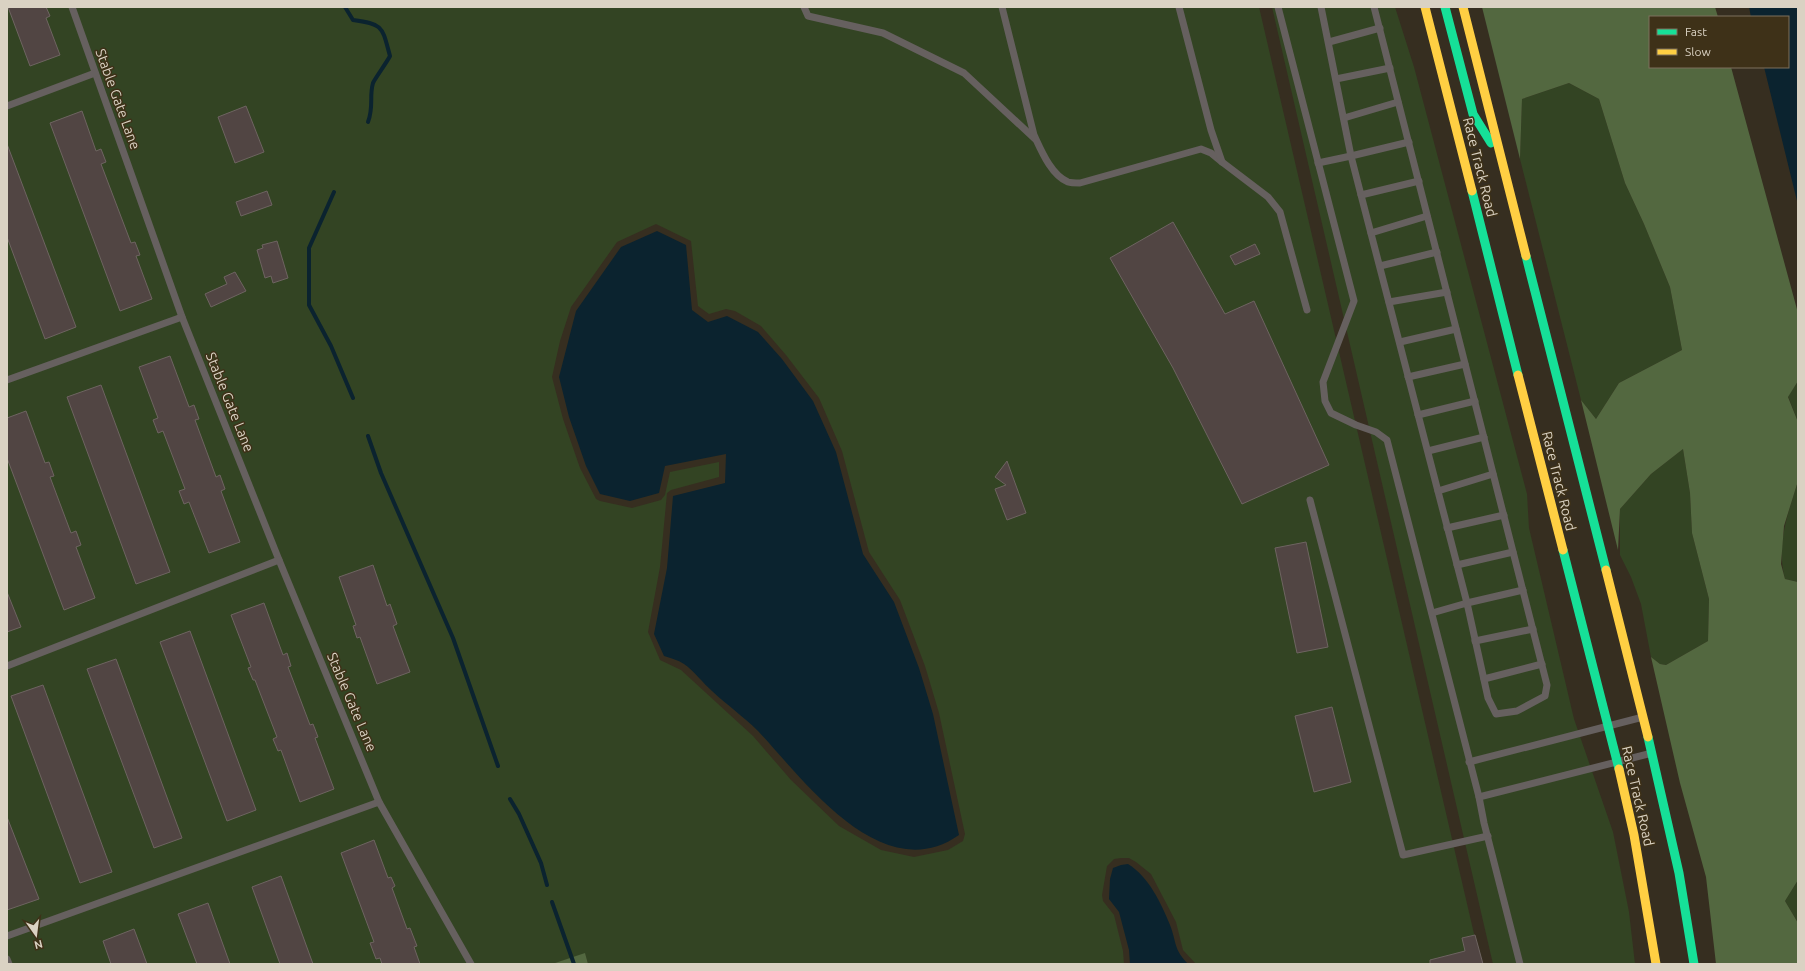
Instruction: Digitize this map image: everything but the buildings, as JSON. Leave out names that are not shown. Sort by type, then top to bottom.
[{"type":"main road","name":"Race Track Road","points":[[1425,7],[1617,763],[1640,869],[1656,964]]},
{"type":"main road","points":[[1445,7],[1473,114],[1501,160]]},
{"type":"main road","name":"Race Track Road","points":[[1463,7],[1652,753],[1679,874],[1694,964]]},
{"type":"lane","name":"Stable Gate Lane","points":[[72,7],[182,317],[279,560],[379,802],[471,964]]},
{"type":"lane","points":[[804,7],[808,16],[883,33],[964,73],[1037,140]]},
{"type":"lane","points":[[1002,7],[1037,140],[1041,150],[1061,178],[1069,183],[1080,183],[1201,149],[1211,153],[1268,197],[1280,212],[1307,310]]},
{"type":"lane","points":[[1179,7],[1211,130],[1222,162]]},
{"type":"lane","points":[[1278,7],[1354,301],[1323,382],[1325,401],[1332,413],[1356,425],[1376,432],[1387,440],[1479,797],[1520,964]]},
{"type":"lane","points":[[1322,7],[1351,156],[1467,603],[1488,698],[1496,714],[1517,711],[1545,696],[1547,685],[1374,7]]},
{"type":"lane","points":[[1329,42],[1380,28]]},
{"type":"lane","points":[[1336,79],[1390,68]]},
{"type":"lane","points":[[7,106],[95,73]]},
{"type":"lane","points":[[1344,118],[1398,102]]},
{"type":"lane","points":[[1318,163],[1409,142]]},
{"type":"lane","points":[[1361,195],[1418,181]]},
{"type":"lane","points":[[1371,233],[1427,216]]},
{"type":"lane","points":[[1380,266],[1437,252]]},
{"type":"lane","points":[[1389,302],[1447,292]]},
{"type":"lane","points":[[7,380],[182,317]]},
{"type":"lane","points":[[1400,342],[1456,329]]},
{"type":"lane","points":[[1408,377],[1465,364]]},
{"type":"lane","points":[[1418,415],[1475,402]]},
{"type":"lane","points":[[1428,451],[1484,437]]},
{"type":"lane","points":[[1438,491],[1493,474]]},
{"type":"lane","points":[[1310,500],[1403,855],[1488,836]]},
{"type":"lane","points":[[1447,528],[1504,515]]},
{"type":"lane","points":[[1457,565],[1513,552]]},
{"type":"lane","points":[[7,666],[279,560]]},
{"type":"lane","points":[[1432,613],[1523,590]]},
{"type":"lane","points":[[1475,641],[1533,629]]},
{"type":"lane","points":[[1484,679],[1542,664]]},
{"type":"lane","points":[[1469,762],[1607,728],[1643,717]]},
{"type":"lane","points":[[1479,797],[1652,753]]},
{"type":"lane","points":[[7,936],[379,802]]},
{"type":"lane","points":[[7,959],[9,964]]},
{"type":"green space","points":[[7,7],[1259,7],[1481,964],[1196,964],[1183,950],[1176,922],[1151,874],[1129,858],[1121,858],[1114,859],[1107,866],[1102,895],[1103,901],[1114,915],[1123,951],[1124,964],[588,964],[585,954],[552,964],[7,964]],"holes":[[[656,224],[691,241],[698,306],[709,314],[726,309],[735,311],[761,326],[786,355],[819,398],[842,451],[869,552],[900,600],[925,666],[939,713],[965,834],[963,841],[948,850],[914,857],[881,850],[839,826],[791,780],[753,736],[681,670],[660,660],[648,632],[660,567],[667,493],[671,490],[719,477],[719,462],[670,472],[665,495],[661,500],[632,508],[596,499],[580,468],[563,419],[552,377],[560,341],[571,307],[617,242]]]},
{"type":"green space","points":[[1272,7],[1395,7],[1414,67],[1527,494],[1529,528],[1574,719],[1613,832],[1629,912],[1635,964],[1493,964]]},
{"type":"green space","points":[[1482,7],[1715,7],[1718,16],[1649,16],[1649,68],[1731,68],[1798,313],[1798,381],[1788,397],[1798,422],[1798,481],[1784,526],[1781,564],[1785,579],[1798,582],[1798,880],[1785,901],[1798,923],[1798,964],[1716,964],[1706,877],[1680,783],[1651,657],[1660,664],[1666,665],[1708,641],[1709,599],[1692,533],[1690,493],[1683,449],[1651,474],[1620,509],[1618,550],[1581,400],[1596,419],[1619,383],[1682,350],[1670,287],[1625,183],[1599,99],[1569,83],[1522,99],[1520,159]]},
{"type":"green space","points":[[1569,83],[1599,99],[1625,183],[1670,287],[1682,350],[1619,383],[1596,419],[1581,400],[1520,159],[1522,99]]},
{"type":"green space","points":[[1798,381],[1798,422],[1788,396]]},
{"type":"green space","points":[[1683,449],[1690,493],[1692,533],[1709,599],[1708,641],[1666,665],[1660,664],[1651,657],[1641,604],[1631,577],[1620,555],[1620,509],[1651,474]]},
{"type":"green space","points":[[1798,481],[1798,582],[1785,579],[1782,554],[1784,529]]},
{"type":"green space","points":[[1798,880],[1798,923],[1785,901]]},
{"type":"green space","points":[[585,953],[588,964],[552,964]]},
{"type":"water","points":[[1749,7],[1798,7],[1798,205],[1764,68],[1789,68],[1789,16],[1751,16]]},
{"type":"water","points":[[657,231],[686,245],[692,310],[708,322],[727,316],[758,332],[782,359],[813,401],[836,452],[863,554],[894,602],[919,668],[933,714],[959,835],[930,848],[902,848],[874,839],[847,822],[822,800],[798,776],[758,731],[712,691],[688,667],[679,661],[664,656],[654,634],[667,568],[673,496],[725,483],[726,454],[665,466],[659,493],[630,501],[600,494],[586,466],[569,417],[559,377],[576,311],[621,247]]},
{"type":"water","points":[[1128,864],[1142,876],[1154,891],[1163,908],[1180,954],[1188,964],[1130,964],[1129,950],[1119,912],[1109,899],[1110,879],[1113,868]]},
{"type":"waterway","points":[[345,7],[353,20],[371,23],[380,29],[383,33],[390,56],[373,83],[371,93],[371,111],[368,122]]},
{"type":"waterway","points":[[334,192],[309,248],[309,305],[331,346],[353,398]]},
{"type":"waterway","points":[[368,436],[381,473],[453,638],[498,766]]},
{"type":"waterway","points":[[510,799],[519,814],[541,863],[547,885]]},
{"type":"waterway","points":[[552,902],[574,964]]},
{"type":"traffic: fast","points":[[1445,7],[1473,114],[1491,143]]},
{"type":"traffic: fast","points":[[1472,191],[1518,375]]},
{"type":"traffic: fast","points":[[1526,256],[1606,570]]},
{"type":"traffic: fast","points":[[1563,550],[1619,769]]},
{"type":"traffic: fast","points":[[1648,737],[1679,873],[1694,964]]},
{"type":"traffic: slow","points":[[1425,7],[1472,191]]},
{"type":"traffic: slow","points":[[1463,7],[1526,256]]},
{"type":"traffic: slow","points":[[1518,375],[1563,550]]},
{"type":"traffic: slow","points":[[1606,570],[1648,737]]},
{"type":"traffic: slow","points":[[1619,769],[1634,835],[1656,964]]}]
